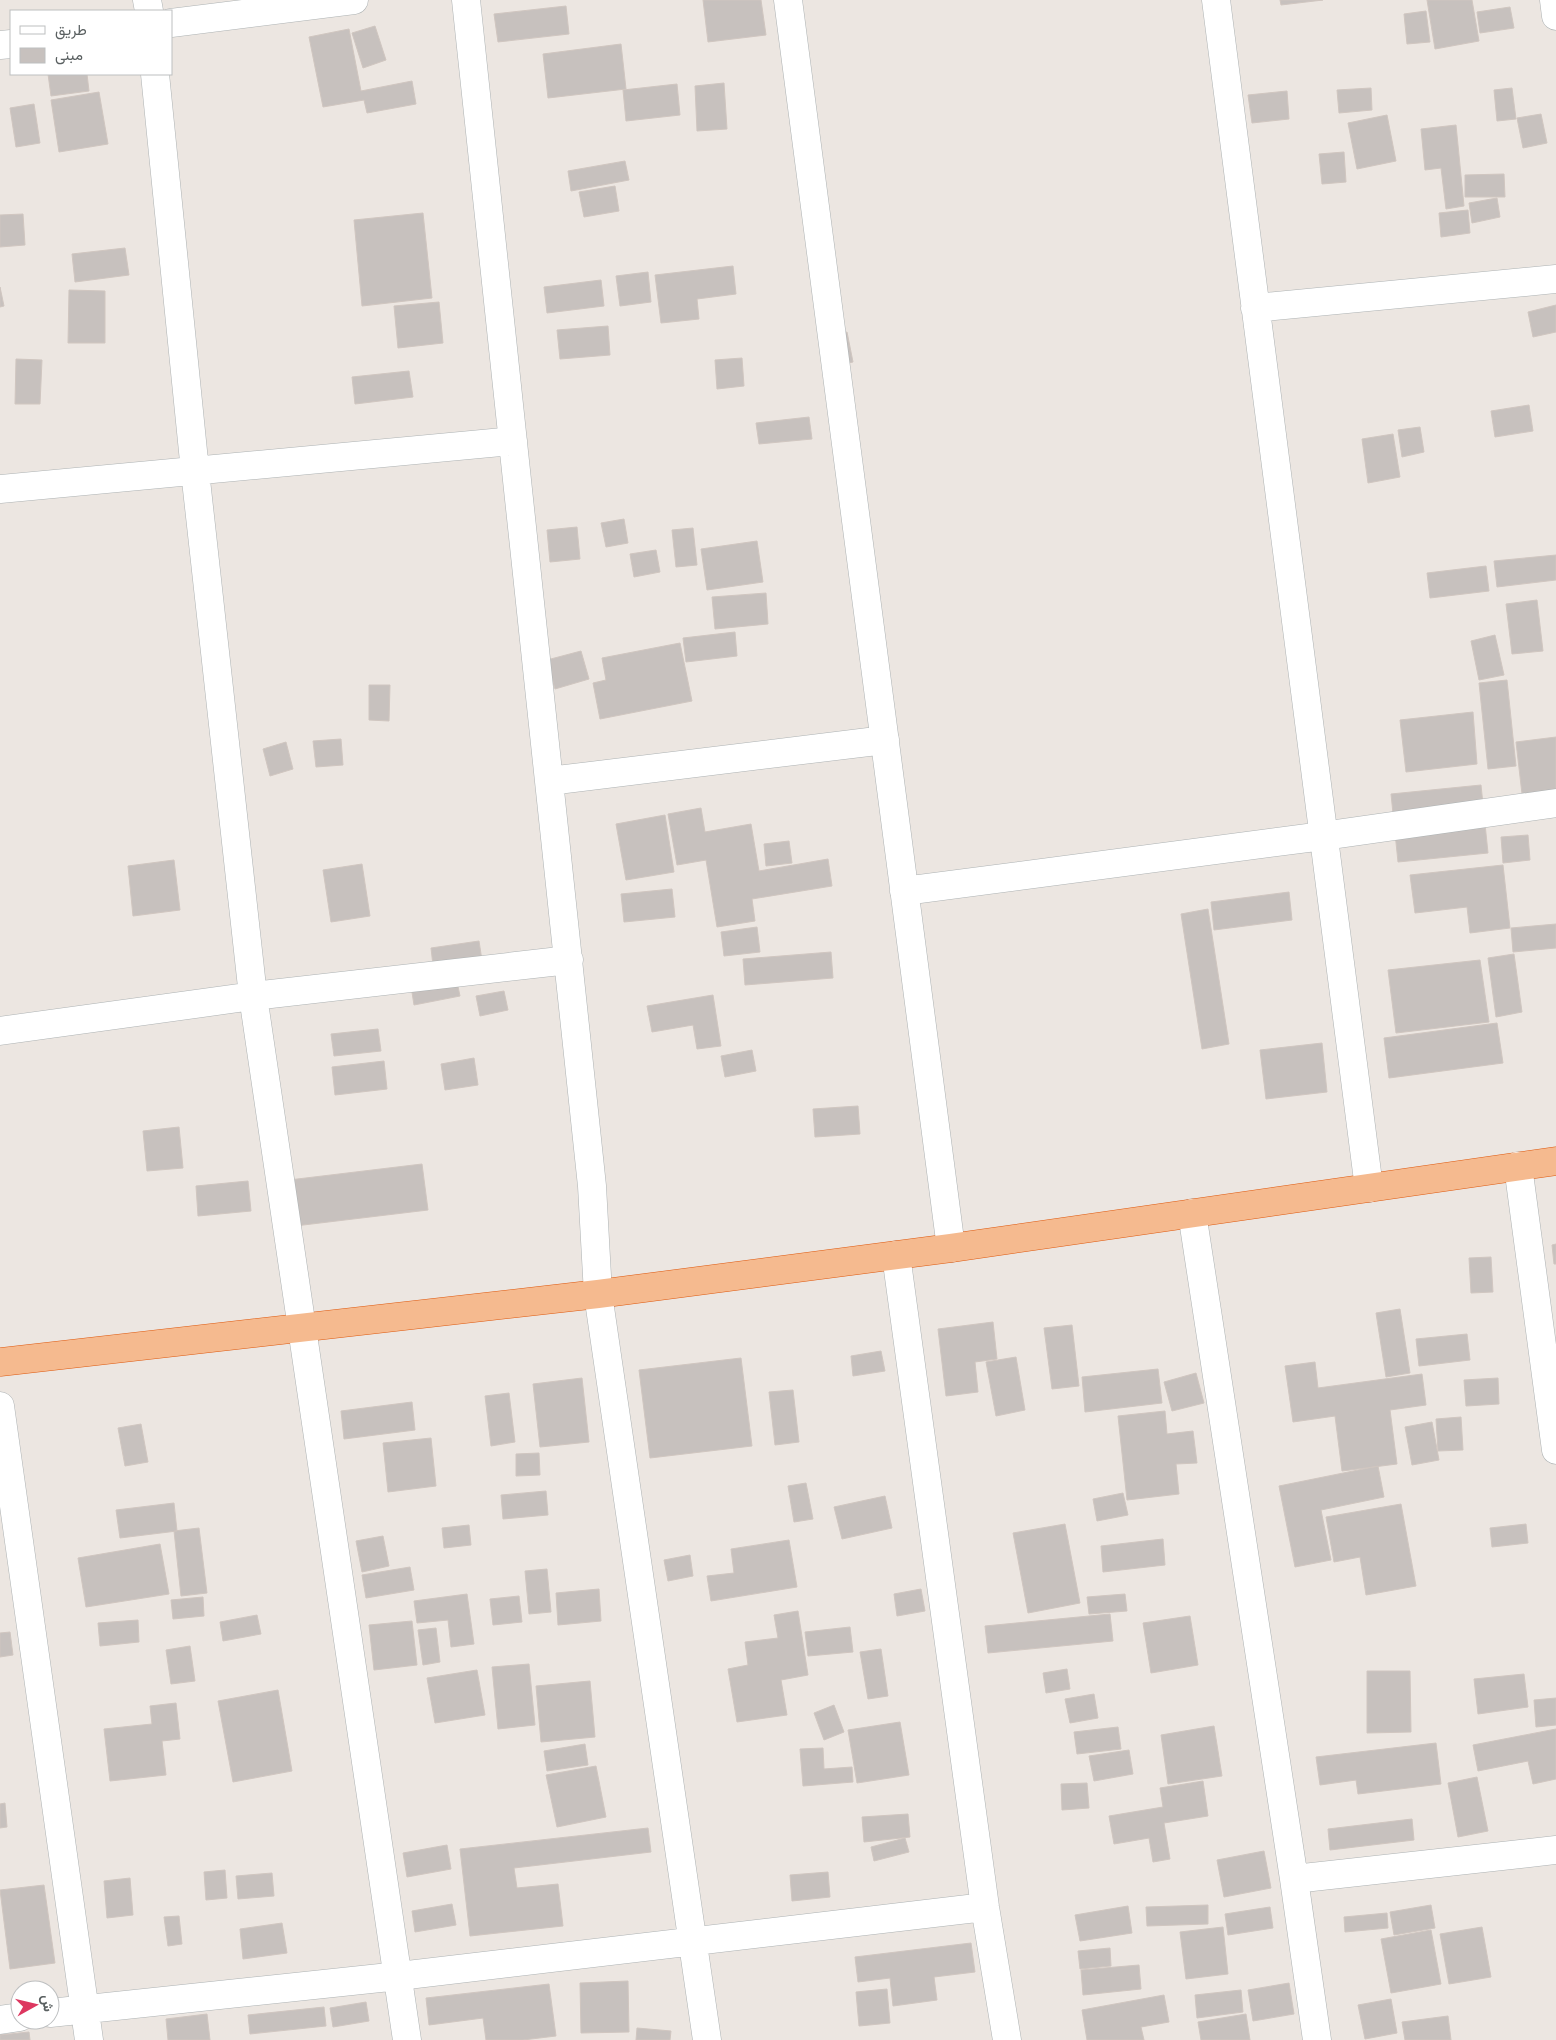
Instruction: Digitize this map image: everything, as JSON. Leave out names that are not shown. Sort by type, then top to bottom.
[{"type":"highway","points":[[0,1362],[598,1294],[951,1248],[1556,1161]]},
{"type":"street","points":[[172,23],[354,0]]},
{"type":"street","points":[[466,0],[569,960],[592,1186],[598,1294],[707,2040]]},
{"type":"street","points":[[788,0],[951,1248]]},
{"type":"street","points":[[1216,0],[1369,1188]]},
{"type":"street","points":[[1554,0],[1556,16]]},
{"type":"street","points":[[156,75],[195,471],[253,996],[407,2040]]},
{"type":"street","points":[[1255,308],[1556,279]]},
{"type":"street","points":[[0,489],[513,441]]},
{"type":"street","points":[[549,781],[885,740]]},
{"type":"street","points":[[904,891],[1323,836],[1556,803]]},
{"type":"street","points":[[0,1031],[253,996],[569,960]]},
{"type":"street","points":[[1518,1166],[1556,1450]]},
{"type":"street","points":[[1192,1213],[1317,2040]]},
{"type":"street","points":[[896,1255],[985,1907],[1007,2040]]},
{"type":"street","points":[[0,1406],[89,2040]]},
{"type":"street","points":[[1294,1879],[1556,1850]]},
{"type":"street","points":[[60,2012],[399,1976],[985,1907]]},
{"type":"building","points":[[703,0],[761,0],[766,35],[708,42]]},
{"type":"building","points":[[1280,0],[1323,0],[1281,5]]},
{"type":"building","points":[[1427,0],[1472,0],[1479,41],[1435,49]]},
{"type":"building","points":[[566,6],[569,34],[498,42],[494,14]]},
{"type":"building","points":[[1510,7],[1514,28],[1480,33],[1477,12]]},
{"type":"building","points":[[1426,11],[1430,42],[1407,44],[1404,14]]},
{"type":"building","points":[[375,26],[386,60],[363,68],[352,33]]},
{"type":"building","points":[[349,29],[361,91],[412,81],[416,104],[367,113],[364,100],[323,107],[309,37]]},
{"type":"building","points":[[621,44],[626,89],[548,98],[543,54]]},
{"type":"building","points":[[48,75],[87,75],[89,91],[51,96]]},
{"type":"building","points":[[724,83],[727,129],[697,131],[695,86]]},
{"type":"building","points":[[677,84],[680,115],[626,121],[623,90]]},
{"type":"building","points":[[1371,88],[1372,110],[1339,113],[1337,90]]},
{"type":"building","points":[[1512,88],[1516,119],[1497,121],[1494,90]]},
{"type":"building","points":[[1287,91],[1289,119],[1252,123],[1248,95]]},
{"type":"building","points":[[99,92],[108,144],[59,152],[51,100]]},
{"type":"building","points":[[34,104],[40,143],[16,147],[10,108]]},
{"type":"building","points":[[1541,114],[1547,143],[1523,148],[1517,118]]},
{"type":"building","points":[[1387,115],[1396,161],[1357,169],[1348,123]]},
{"type":"building","points":[[1456,125],[1464,206],[1446,209],[1441,168],[1425,170],[1421,129]]},
{"type":"building","points":[[1344,152],[1346,182],[1322,184],[1319,154]]},
{"type":"building","points":[[625,161],[629,180],[571,191],[568,171]]},
{"type":"building","points":[[1504,174],[1505,197],[1465,197],[1465,175]]},
{"type":"building","points":[[615,186],[619,211],[584,217],[579,192]]},
{"type":"building","points":[[1497,198],[1500,217],[1472,223],[1469,203]]},
{"type":"building","points":[[1468,210],[1470,233],[1441,237],[1439,213]]},
{"type":"building","points":[[423,213],[432,298],[362,306],[354,220]]},
{"type":"building","points":[[23,214],[25,245],[0,247],[0,215]]},
{"type":"building","points":[[125,248],[129,275],[75,282],[72,254]]},
{"type":"building","points":[[733,266],[736,294],[697,299],[699,319],[661,323],[655,275]]},
{"type":"building","points":[[648,272],[651,302],[620,306],[616,276]]},
{"type":"building","points":[[601,280],[604,306],[547,313],[544,287]]},
{"type":"building","points":[[0,287],[4,306],[0,307]]},
{"type":"building","points":[[69,290],[105,291],[105,343],[68,343]]},
{"type":"building","points":[[439,302],[443,343],[398,348],[394,306]]},
{"type":"building","points":[[1556,305],[1556,332],[1533,337],[1528,312]]},
{"type":"building","points":[[608,326],[610,355],[560,359],[557,330]]},
{"type":"building","points":[[847,332],[853,362],[839,365],[833,334]]},
{"type":"building","points":[[742,358],[744,386],[717,389],[715,360]]},
{"type":"building","points":[[16,359],[42,360],[40,404],[15,404]]},
{"type":"building","points":[[409,371],[413,397],[355,404],[352,377]]},
{"type":"building","points":[[1529,405],[1533,431],[1495,437],[1491,411]]},
{"type":"building","points":[[809,417],[812,439],[759,444],[756,423]]},
{"type":"building","points":[[1420,427],[1424,452],[1402,457],[1398,430]]},
{"type":"building","points":[[1393,434],[1400,477],[1368,483],[1362,439]]},
{"type":"building","points":[[624,519],[628,543],[606,547],[601,523]]},
{"type":"building","points":[[577,527],[580,559],[550,562],[547,530]]},
{"type":"building","points":[[693,528],[697,565],[676,567],[672,530]]},
{"type":"building","points":[[757,541],[763,582],[707,590],[701,549]]},
{"type":"building","points":[[656,550],[660,572],[634,577],[630,554]]},
{"type":"building","points":[[1556,555],[1556,580],[1497,587],[1494,561]]},
{"type":"building","points":[[1486,566],[1489,591],[1430,598],[1427,573]]},
{"type":"building","points":[[766,593],[768,624],[715,629],[712,597]]},
{"type":"building","points":[[1537,600],[1543,651],[1512,654],[1506,604]]},
{"type":"building","points":[[735,632],[737,656],[686,662],[683,638]]},
{"type":"building","points":[[1495,635],[1504,675],[1479,680],[1471,641]]},
{"type":"building","points":[[680,643],[692,701],[600,719],[593,683],[606,680],[602,658]]},
{"type":"building","points":[[581,651],[589,679],[555,689],[547,660]]},
{"type":"building","points":[[1507,680],[1516,766],[1488,769],[1479,683]]},
{"type":"building","points":[[369,685],[390,685],[389,721],[369,720]]},
{"type":"building","points":[[1473,712],[1477,764],[1406,772],[1400,720]]},
{"type":"building","points":[[1556,737],[1556,790],[1522,794],[1516,742]]},
{"type":"building","points":[[341,739],[343,765],[316,767],[313,741]]},
{"type":"building","points":[[286,742],[293,769],[270,776],[263,749]]},
{"type":"building","points":[[1481,785],[1488,853],[1398,862],[1391,794]]},
{"type":"building","points":[[701,808],[705,832],[751,824],[759,871],[828,859],[832,886],[752,899],[755,921],[717,927],[706,860],[677,865],[668,814]]},
{"type":"building","points":[[665,815],[674,872],[626,880],[616,824]]},
{"type":"building","points":[[1528,835],[1530,860],[1503,863],[1501,837]]},
{"type":"building","points":[[789,841],[792,863],[766,866],[764,844]]},
{"type":"building","points":[[174,860],[180,910],[133,916],[128,866]]},
{"type":"building","points":[[362,864],[370,916],[331,922],[323,870]]},
{"type":"building","points":[[1503,865],[1510,928],[1470,933],[1467,907],[1415,913],[1410,875]]},
{"type":"building","points":[[672,889],[675,917],[624,922],[621,894]]},
{"type":"building","points":[[1289,892],[1292,920],[1214,930],[1211,902]]},
{"type":"building","points":[[1208,909],[1229,1044],[1202,1049],[1181,914]]},
{"type":"building","points":[[1556,924],[1556,948],[1513,952],[1511,928]]},
{"type":"building","points":[[757,927],[760,952],[724,956],[721,932]]},
{"type":"building","points":[[479,941],[483,967],[434,974],[431,948]]},
{"type":"building","points":[[831,952],[833,978],[745,985],[743,959]]},
{"type":"building","points":[[1514,954],[1522,1012],[1496,1017],[1488,958]]},
{"type":"building","points":[[1480,960],[1489,1022],[1396,1033],[1388,970]]},
{"type":"building","points":[[456,977],[460,996],[414,1005],[411,986]]},
{"type":"building","points":[[504,991],[508,1010],[480,1016],[476,996]]},
{"type":"building","points":[[713,995],[721,1046],[697,1049],[693,1025],[652,1032],[647,1006]]},
{"type":"building","points":[[1497,1023],[1503,1063],[1389,1078],[1384,1038]]},
{"type":"building","points":[[378,1029],[381,1051],[334,1056],[331,1034]]},
{"type":"building","points":[[1322,1043],[1327,1092],[1266,1099],[1260,1050]]},
{"type":"building","points":[[752,1050],[756,1071],[725,1077],[721,1056]]},
{"type":"building","points":[[474,1058],[478,1085],[445,1090],[441,1064]]},
{"type":"building","points":[[384,1061],[387,1089],[335,1095],[332,1067]]},
{"type":"building","points":[[858,1106],[860,1134],[815,1137],[813,1109]]},
{"type":"building","points":[[179,1127],[183,1168],[147,1171],[143,1131]]},
{"type":"building","points":[[422,1164],[428,1210],[295,1226],[289,1180]]},
{"type":"building","points":[[248,1181],[251,1211],[198,1216],[196,1186]]},
{"type":"building","points":[[1556,1244],[1556,1264],[1554,1264],[1552,1245]]},
{"type":"building","points":[[1491,1257],[1493,1292],[1471,1293],[1469,1258]]},
{"type":"building","points":[[1400,1309],[1410,1373],[1386,1377],[1376,1313]]},
{"type":"building","points":[[993,1322],[997,1359],[975,1362],[978,1392],[946,1396],[938,1329]]},
{"type":"building","points":[[1072,1325],[1079,1386],[1052,1389],[1044,1328]]},
{"type":"building","points":[[1467,1334],[1470,1360],[1419,1366],[1416,1339]]},
{"type":"building","points":[[881,1351],[885,1371],[853,1376],[851,1356]]},
{"type":"building","points":[[1016,1357],[1025,1410],[996,1416],[986,1362]]},
{"type":"building","points":[[741,1358],[752,1446],[650,1458],[639,1370]]},
{"type":"building","points":[[1315,1362],[1318,1388],[1422,1374],[1426,1405],[1390,1410],[1397,1464],[1342,1471],[1335,1416],[1293,1422],[1285,1366]]},
{"type":"building","points":[[1158,1369],[1162,1403],[1085,1412],[1082,1377]]},
{"type":"building","points":[[1196,1373],[1204,1403],[1172,1411],[1164,1382]]},
{"type":"building","points":[[582,1378],[589,1442],[540,1447],[533,1384]]},
{"type":"building","points":[[1498,1378],[1499,1404],[1466,1406],[1464,1380]]},
{"type":"building","points":[[793,1390],[799,1442],[775,1445],[769,1392]]},
{"type":"building","points":[[509,1393],[515,1442],[491,1446],[485,1396]]},
{"type":"building","points":[[412,1402],[415,1430],[344,1439],[341,1411]]},
{"type":"building","points":[[1165,1411],[1167,1434],[1193,1431],[1197,1463],[1176,1464],[1179,1494],[1127,1500],[1118,1416]]},
{"type":"building","points":[[1461,1417],[1463,1450],[1438,1451],[1436,1419]]},
{"type":"building","points":[[1432,1422],[1439,1460],[1412,1465],[1405,1427]]},
{"type":"building","points":[[141,1424],[148,1462],[125,1466],[118,1428]]},
{"type":"building","points":[[431,1438],[436,1486],[388,1492],[383,1443]]},
{"type":"building","points":[[539,1453],[540,1475],[516,1476],[516,1454]]},
{"type":"building","points":[[1378,1466],[1384,1497],[1321,1510],[1331,1560],[1295,1567],[1279,1486]]},
{"type":"building","points":[[806,1483],[813,1519],[794,1522],[788,1486]]},
{"type":"building","points":[[546,1491],[548,1515],[503,1519],[501,1495]]},
{"type":"building","points":[[1123,1493],[1128,1515],[1097,1521],[1093,1499]]},
{"type":"building","points":[[885,1496],[892,1528],[842,1539],[834,1507]]},
{"type":"building","points":[[174,1503],[177,1531],[120,1538],[116,1510]]},
{"type":"building","points":[[1401,1504],[1416,1586],[1366,1595],[1360,1557],[1334,1562],[1326,1517]]},
{"type":"building","points":[[1065,1524],[1080,1603],[1028,1613],[1013,1533]]},
{"type":"building","points":[[1526,1524],[1528,1543],[1492,1547],[1490,1528]]},
{"type":"building","points":[[469,1525],[471,1545],[444,1548],[442,1528]]},
{"type":"building","points":[[199,1528],[207,1593],[181,1596],[174,1531]]},
{"type":"building","points":[[383,1536],[389,1566],[362,1572],[356,1541]]},
{"type":"building","points":[[1163,1539],[1165,1565],[1103,1572],[1101,1546]]},
{"type":"building","points":[[789,1540],[797,1587],[711,1601],[707,1576],[734,1573],[731,1549]]},
{"type":"building","points":[[160,1544],[169,1594],[86,1607],[78,1558]]},
{"type":"building","points":[[690,1555],[693,1576],[668,1581],[664,1560]]},
{"type":"building","points":[[410,1567],[414,1590],[366,1598],[362,1575]]},
{"type":"building","points":[[547,1569],[551,1612],[529,1614],[525,1571]]},
{"type":"building","points":[[599,1589],[601,1621],[558,1625],[556,1593]]},
{"type":"building","points":[[921,1589],[925,1611],[897,1616],[894,1594]]},
{"type":"building","points":[[467,1594],[474,1644],[451,1647],[448,1620],[417,1623],[414,1601]]},
{"type":"building","points":[[1125,1594],[1127,1611],[1089,1614],[1087,1597]]},
{"type":"building","points":[[519,1596],[522,1622],[493,1625],[490,1599]]},
{"type":"building","points":[[203,1597],[204,1616],[173,1619],[171,1600]]},
{"type":"building","points":[[798,1611],[808,1675],[781,1680],[787,1715],[737,1722],[728,1669],[748,1665],[745,1642],[778,1638],[774,1615]]},
{"type":"building","points":[[1110,1614],[1113,1641],[988,1653],[985,1626]]},
{"type":"building","points":[[257,1615],[261,1634],[223,1641],[220,1622]]},
{"type":"building","points":[[1190,1616],[1198,1665],[1151,1673],[1143,1623]]},
{"type":"building","points":[[138,1620],[139,1642],[100,1646],[98,1623]]},
{"type":"building","points":[[412,1621],[417,1665],[374,1670],[369,1625]]},
{"type":"building","points":[[850,1627],[853,1652],[808,1656],[805,1632]]},
{"type":"building","points":[[436,1628],[440,1662],[423,1665],[418,1630]]},
{"type":"building","points":[[10,1632],[13,1655],[0,1657],[0,1633]]},
{"type":"building","points":[[190,1646],[195,1681],[171,1684],[166,1650]]},
{"type":"building","points":[[881,1649],[888,1696],[868,1699],[860,1652]]},
{"type":"building","points":[[529,1664],[535,1725],[498,1729],[492,1667]]},
{"type":"building","points":[[1067,1669],[1070,1689],[1046,1693],[1043,1673]]},
{"type":"building","points":[[477,1670],[485,1715],[435,1723],[427,1678]]},
{"type":"building","points":[[1367,1671],[1410,1671],[1411,1732],[1367,1733]]},
{"type":"building","points":[[1524,1674],[1528,1707],[1478,1714],[1474,1679]]},
{"type":"building","points":[[590,1681],[595,1737],[541,1742],[536,1686]]},
{"type":"building","points":[[278,1690],[292,1771],[233,1782],[218,1701]]},
{"type":"building","points":[[1094,1694],[1098,1718],[1070,1723],[1065,1699]]},
{"type":"building","points":[[1556,1698],[1556,1725],[1536,1727],[1534,1700]]},
{"type":"building","points":[[176,1703],[180,1739],[162,1741],[166,1775],[110,1781],[104,1729],[152,1724],[150,1706]]},
{"type":"building","points":[[834,1705],[844,1732],[824,1740],[814,1713]]},
{"type":"building","points":[[900,1722],[909,1775],[857,1783],[848,1730]]},
{"type":"building","points":[[1214,1726],[1222,1776],[1168,1784],[1161,1735]]},
{"type":"building","points":[[1118,1727],[1121,1749],[1077,1754],[1074,1732]]},
{"type":"building","points":[[1556,1729],[1556,1779],[1533,1784],[1528,1761],[1478,1771],[1473,1745]]},
{"type":"building","points":[[1436,1743],[1441,1784],[1358,1794],[1356,1780],[1320,1785],[1316,1757]]},
{"type":"building","points":[[585,1744],[588,1765],[547,1771],[544,1751]]},
{"type":"building","points":[[823,1748],[824,1769],[852,1767],[853,1782],[803,1786],[800,1749]]},
{"type":"building","points":[[1129,1750],[1133,1774],[1094,1781],[1089,1756]]},
{"type":"building","points":[[596,1766],[606,1817],[557,1827],[546,1775]]},
{"type":"building","points":[[1477,1777],[1488,1831],[1458,1837],[1448,1783]]},
{"type":"building","points":[[1203,1781],[1208,1816],[1164,1823],[1170,1859],[1153,1862],[1149,1838],[1114,1844],[1109,1816],[1163,1807],[1160,1788]]},
{"type":"building","points":[[1087,1783],[1089,1808],[1062,1810],[1061,1784]]},
{"type":"building","points":[[5,1803],[7,1827],[0,1828],[0,1804]]},
{"type":"building","points":[[908,1814],[910,1837],[864,1842],[862,1817]]},
{"type":"building","points":[[1412,1819],[1414,1840],[1330,1850],[1328,1829]]},
{"type":"building","points":[[648,1828],[651,1852],[514,1868],[517,1888],[558,1884],[563,1926],[470,1936],[460,1849]]},
{"type":"building","points":[[905,1838],[909,1852],[874,1861],[871,1847]]},
{"type":"building","points":[[447,1845],[451,1869],[407,1877],[403,1853]]},
{"type":"building","points":[[1264,1851],[1271,1888],[1224,1897],[1217,1860]]},
{"type":"building","points":[[225,1870],[227,1898],[206,1900],[204,1872]]},
{"type":"building","points":[[828,1872],[830,1897],[792,1901],[790,1875]]},
{"type":"building","points":[[272,1873],[274,1896],[238,1899],[236,1876]]},
{"type":"building","points":[[130,1878],[133,1915],[107,1918],[104,1881]]},
{"type":"building","points":[[44,1885],[55,1963],[10,1969],[0,1890]]},
{"type":"building","points":[[452,1904],[456,1925],[415,1932],[412,1911]]},
{"type":"building","points":[[1208,1905],[1208,1924],[1147,1926],[1146,1907]]},
{"type":"building","points":[[1431,1905],[1435,1928],[1394,1935],[1390,1912]]},
{"type":"building","points":[[1128,1906],[1132,1933],[1080,1941],[1075,1915]]},
{"type":"building","points":[[1270,1907],[1273,1928],[1228,1935],[1225,1914]]},
{"type":"building","points":[[1387,1913],[1388,1928],[1345,1932],[1344,1917]]},
{"type":"building","points":[[179,1916],[182,1944],[168,1946],[164,1917]]},
{"type":"building","points":[[282,1923],[287,1953],[243,1959],[240,1929]]},
{"type":"building","points":[[1223,1927],[1228,1974],[1186,1979],[1180,1932]]},
{"type":"building","points":[[1482,1927],[1491,1977],[1449,1984],[1440,1934]]},
{"type":"building","points":[[1431,1930],[1441,1984],[1391,1993],[1381,1939]]},
{"type":"building","points":[[971,1943],[975,1972],[934,1977],[937,2000],[893,2006],[890,1978],[858,1982],[855,1957]]},
{"type":"building","points":[[1110,1948],[1111,1966],[1080,1969],[1078,1951]]},
{"type":"building","points":[[1139,1965],[1141,1989],[1083,1995],[1081,1970]]},
{"type":"building","points":[[628,1981],[629,2032],[581,2033],[580,1983]]},
{"type":"building","points":[[1289,1983],[1294,2014],[1253,2021],[1248,1990]]},
{"type":"building","points":[[549,1984],[556,2036],[523,2040],[486,2040],[483,2018],[429,2025],[426,1998]]},
{"type":"building","points":[[887,1989],[890,2023],[859,2026],[856,1992]]},
{"type":"building","points":[[1241,1990],[1243,2012],[1197,2018],[1195,1995]]},
{"type":"building","points":[[1164,1995],[1169,2022],[1141,2027],[1144,2040],[1087,2040],[1082,2010]]},
{"type":"building","points":[[1391,1999],[1397,2033],[1365,2039],[1358,2005]]},
{"type":"building","points":[[366,2002],[369,2021],[333,2027],[330,2008]]},
{"type":"building","points":[[324,2007],[326,2026],[250,2034],[248,2015]]},
{"type":"building","points":[[207,2014],[210,2040],[168,2040],[166,2019]]},
{"type":"building","points":[[1246,2014],[1250,2040],[1201,2040],[1198,2022]]},
{"type":"building","points":[[1448,2016],[1451,2040],[1405,2040],[1402,2022]]},
{"type":"building","points":[[637,2028],[671,2031],[670,2040],[636,2040]]},
{"type":"building","points":[[29,2032],[30,2040],[0,2040],[0,2035]]}]
